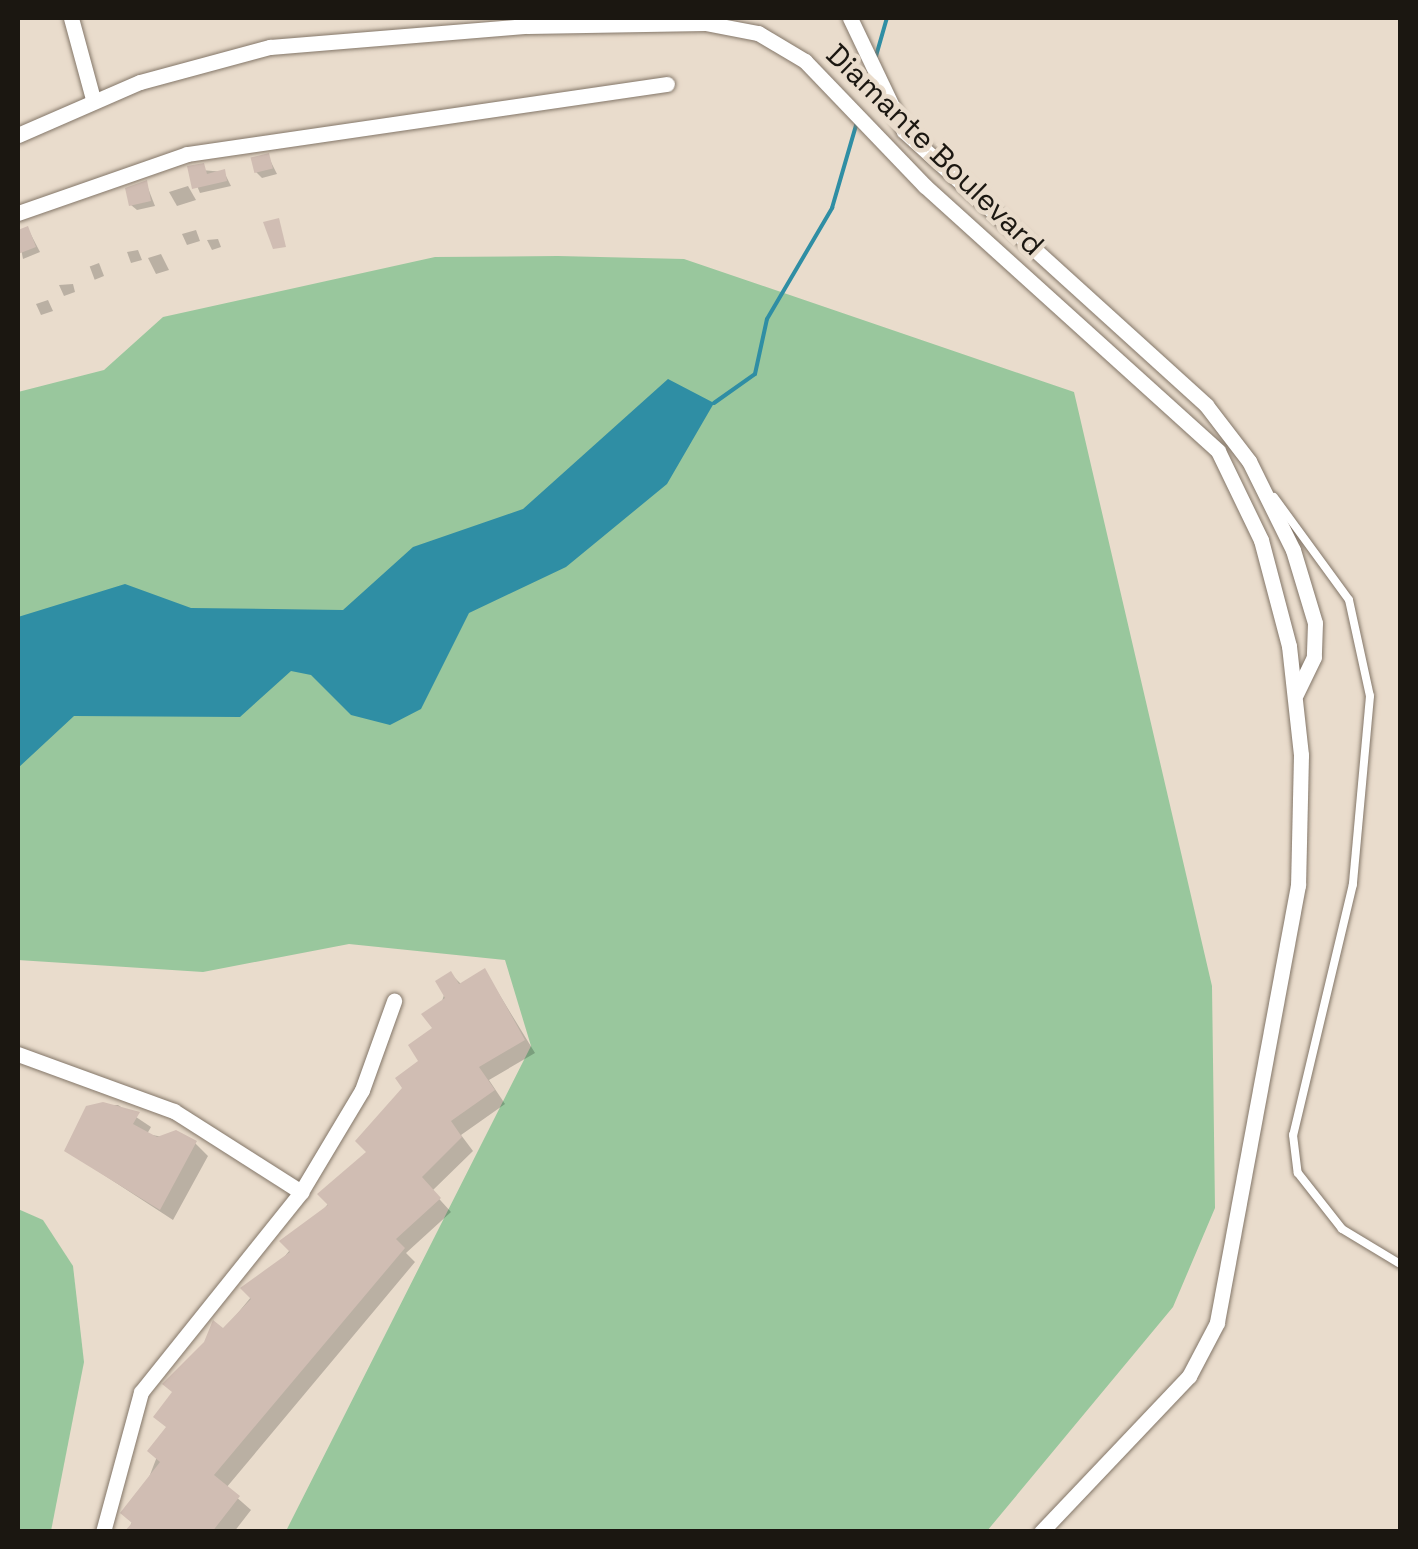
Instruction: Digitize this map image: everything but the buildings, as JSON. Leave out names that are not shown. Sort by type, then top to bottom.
[{"type":"street","points":[[70,18],[93,100]]},
{"type":"street","points":[[850,18],[904,131],[1206,405],[1262,482],[1314,623],[1314,658],[1295,696],[1298,885],[1217,1322],[1189,1376],[1041,1532]]},
{"type":"street","name":"Diamante Boulevard","points":[[18,135],[93,100],[270,47],[413,30],[664,22],[758,34],[805,61],[926,186],[1188,418],[1218,451],[1261,540],[1295,696]]},
{"type":"street","points":[[18,213],[187,154],[668,84]]},
{"type":"street","points":[[103,1532],[155,1368],[301,1192],[362,1090],[394,1001]]},
{"type":"street","points":[[18,1054],[174,1110],[301,1192]]},
{"type":"lane","points":[[1262,482],[1349,600],[1370,696],[1350,902],[1293,1136],[1298,1173],[1342,1230],[1400,1264]]},
{"type":"green space","points":[[435,257],[684,259],[1074,392],[1212,986],[1215,1208],[1173,1307],[987,1531],[286,1531],[531,1046],[505,960],[349,944],[203,972],[18,960],[18,392],[104,370],[163,317]]},
{"type":"green space","points":[[18,1209],[43,1220],[73,1266],[84,1362],[51,1531],[18,1531]]},
{"type":"water","points":[[668,379],[714,403],[667,484],[566,567],[469,613],[421,709],[390,725],[351,715],[311,675],[291,671],[240,717],[74,716],[18,768],[18,617],[125,584],[191,608],[343,610],[413,547],[523,509]]},
{"type":"waterway","points":[[876,56],[887,18]]},
{"type":"waterway","points":[[866,91],[870,75]]},
{"type":"waterway","points":[[714,403],[755,374],[767,319],[832,208],[857,122]]}]
